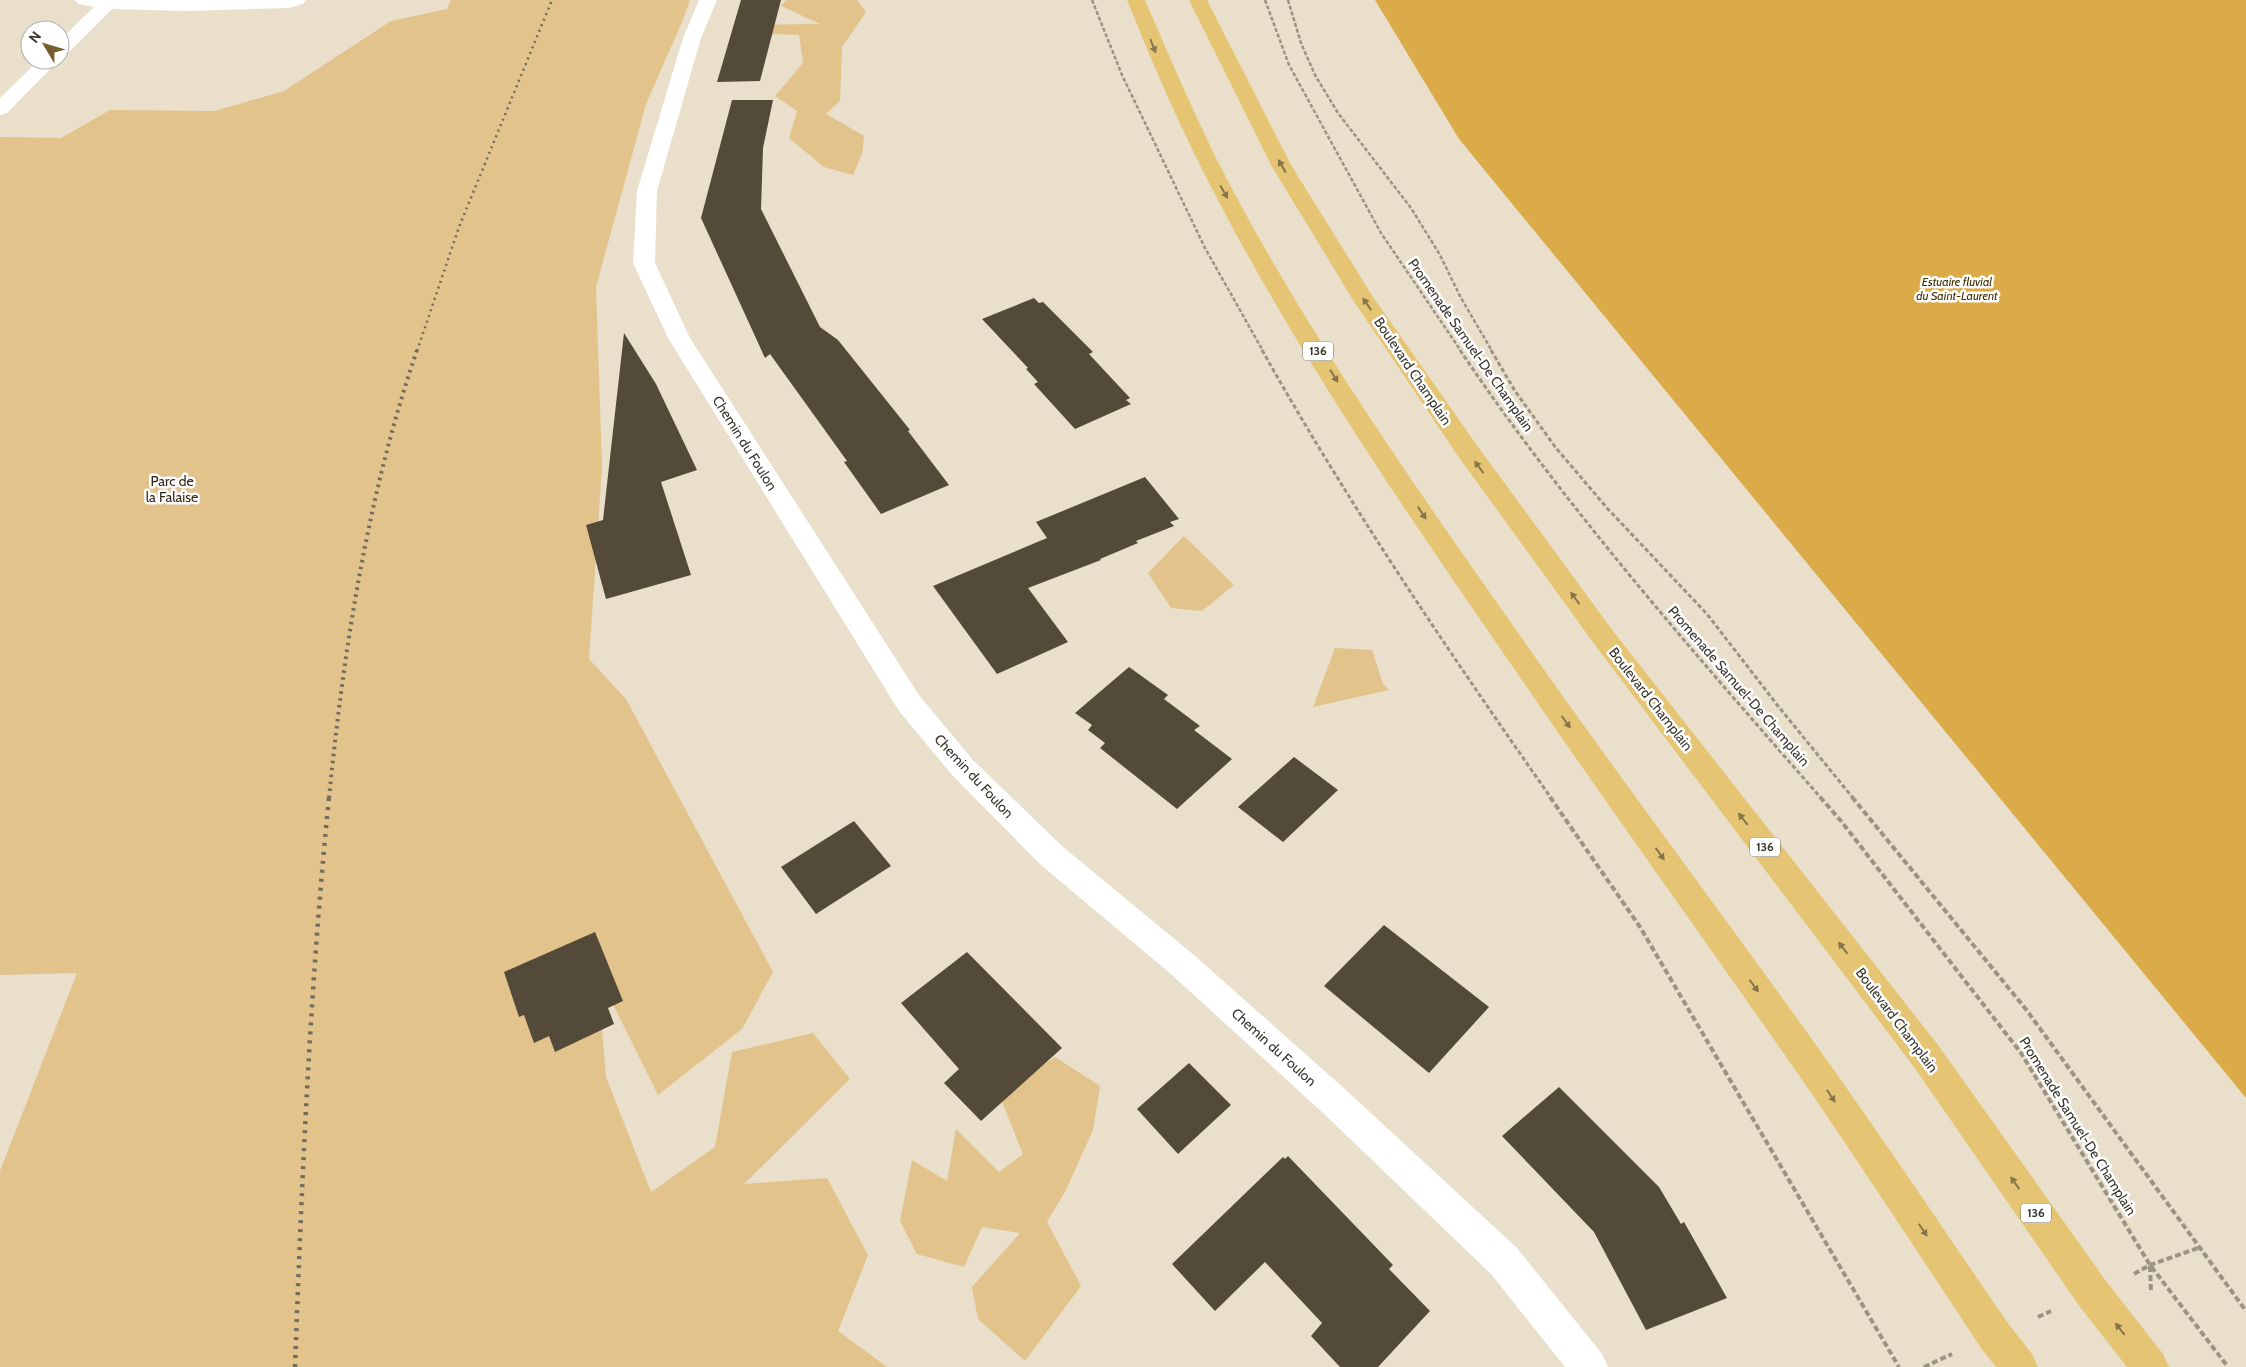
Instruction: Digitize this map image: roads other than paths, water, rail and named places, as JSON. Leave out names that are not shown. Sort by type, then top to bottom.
[{"type":"main road","name":"136","points":[[1136,0],[1158,58],[1214,176],[1282,292],[1387,460],[1537,682],[1804,1056],[1994,1335],[2018,1367]]},
{"type":"main road","name":"Boulevard Champlain","points":[[1198,0],[1281,165],[1364,300],[1467,450],[1604,638],[1926,1056],[2093,1294],[2150,1367]]},
{"type":"street","points":[[84,0],[109,2],[293,2]]},
{"type":"street","name":"Chemin du Foulon","points":[[708,0],[692,38],[647,192],[644,263],[679,338],[909,703],[963,768],[1052,856],[1183,965],[1327,1094],[1504,1261],[1590,1367]]},
{"type":"street","points":[[70,40],[109,2]]},
{"type":"street","points":[[0,109],[40,70]]},
{"type":"water","name":"Estuaire fluvial du Saint-Laurent","points":[[1375,0],[2246,0],[2246,1098],[1459,139]]},
{"type":"railway","points":[[417,351],[459,227],[552,0]]},
{"type":"railway","points":[[329,798],[342,684],[360,571],[385,459],[417,350]]},
{"type":"railway","points":[[295,1367],[312,1010],[329,797]]},
{"type":"park label","name":"Parc de la Falaise","points":[[172,490]]}]
